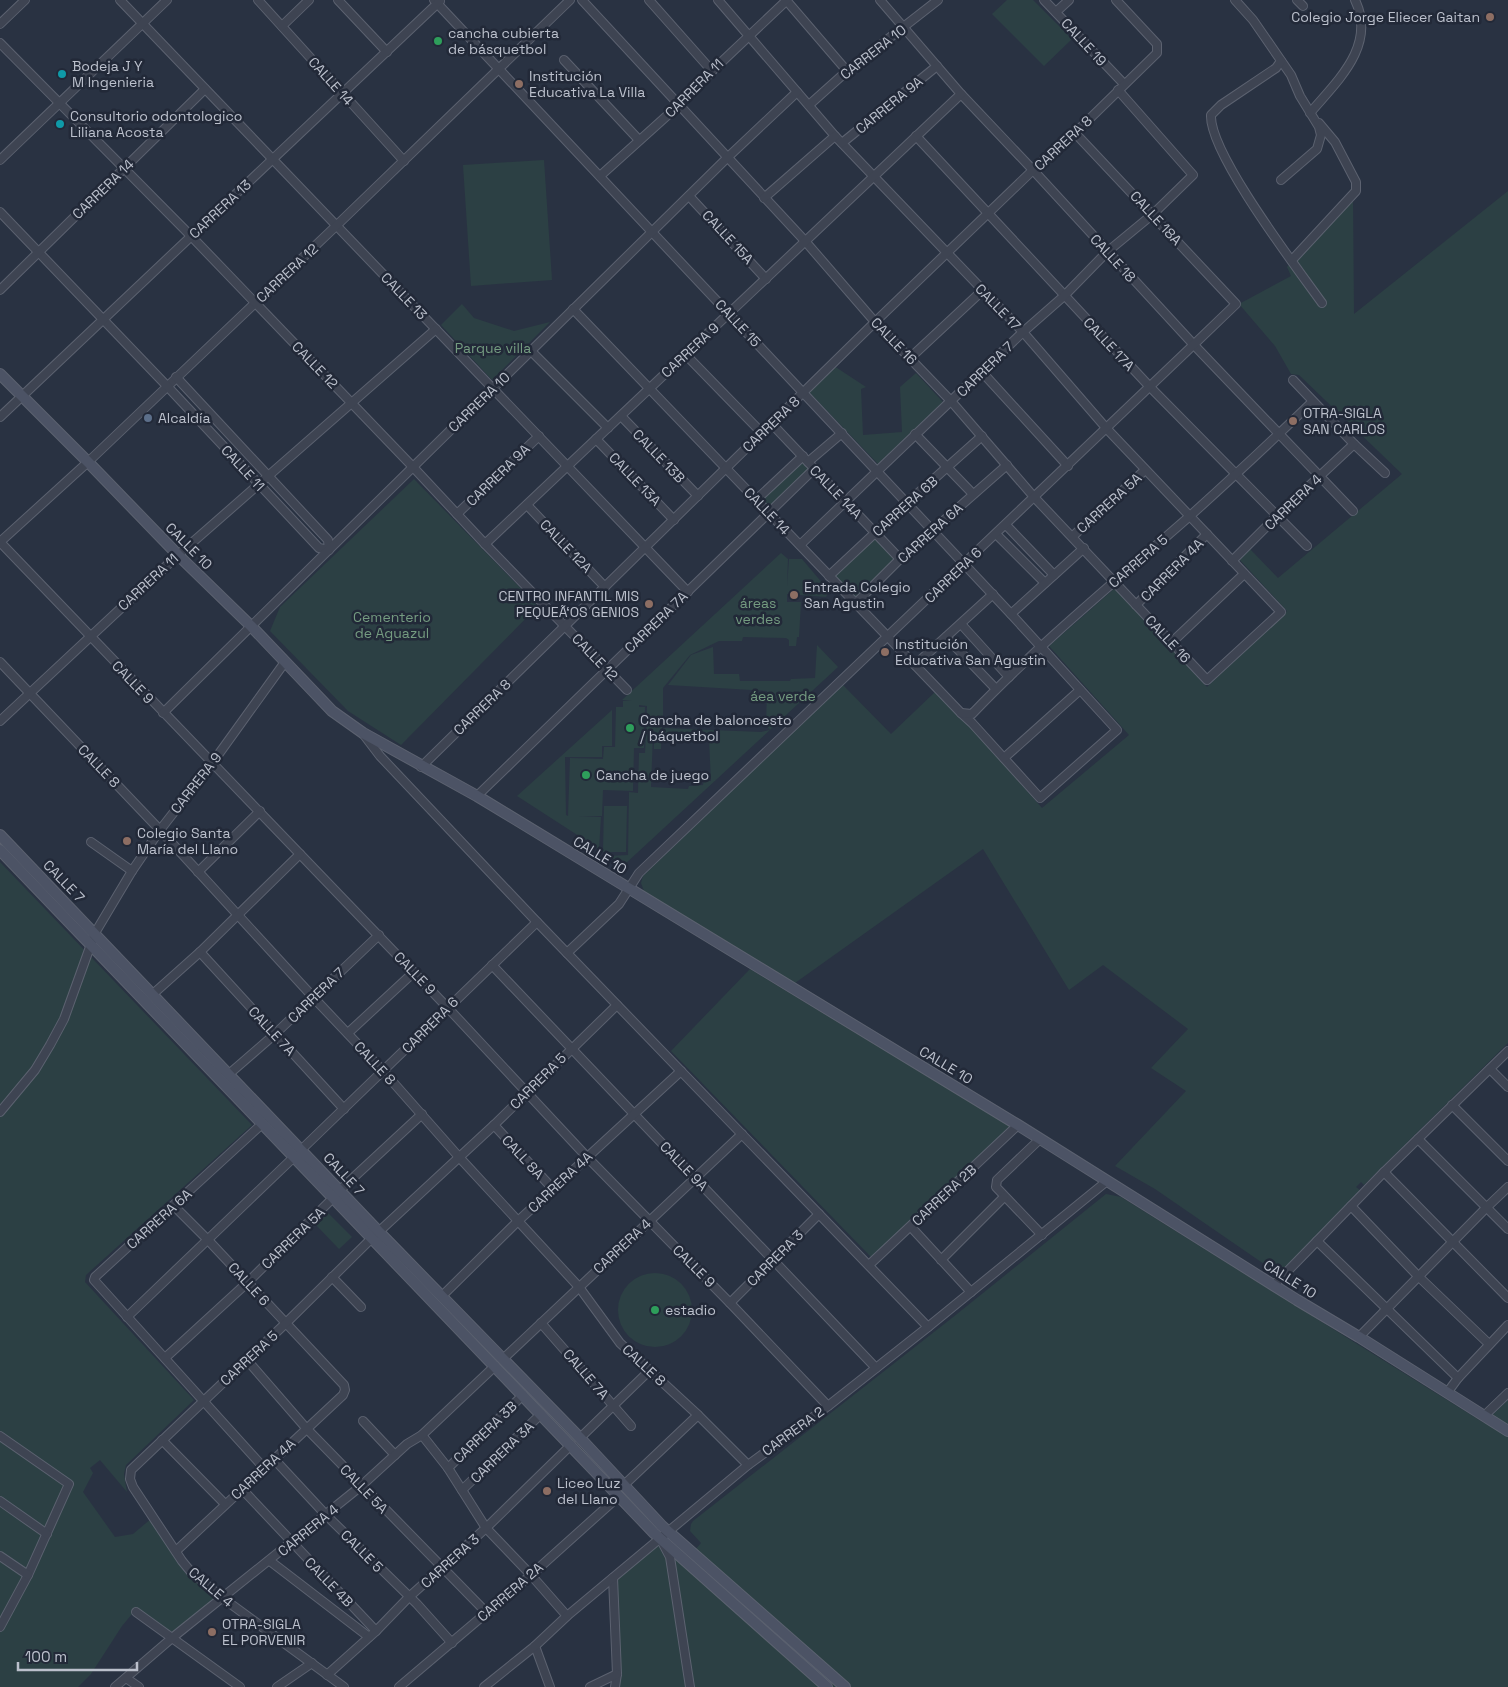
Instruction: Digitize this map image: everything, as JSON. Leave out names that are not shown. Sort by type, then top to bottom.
[{"type":"main road","name":"CALLE 10","points":[[0,374],[332,710],[363,733],[421,767],[477,796],[1018,1125],[1508,1431]]},
{"type":"main road","name":"CALLE 7","points":[[0,835],[302,1150],[336,1194]]},
{"type":"main road","name":"CALLE 7","points":[[0,850],[294,1157],[336,1194],[499,1362],[580,1438],[624,1485],[664,1535]]},
{"type":"main road","name":"CALLE 7","points":[[375,1235],[442,1296],[499,1362],[523,1395],[619,1496],[664,1535]]},
{"type":"main road","points":[[664,1535],[827,1687]]},
{"type":"main road","points":[[664,1535],[845,1687]]},
{"type":"street","points":[[0,24],[25,0]]},
{"type":"street","name":"CALLE 13","points":[[120,0],[688,592]]},
{"type":"street","points":[[0,160],[166,0]]},
{"type":"street","name":"CALLE 14","points":[[258,0],[404,162]]},
{"type":"street","points":[[282,26],[309,0]]},
{"type":"street","points":[[338,0],[387,52]]},
{"type":"street","name":"CARRERA 12","points":[[0,542],[88,462],[404,162],[570,0]]},
{"type":"street","name":"CALLE 16","points":[[582,0],[805,241],[875,322],[951,401],[1034,497],[1073,536],[1207,680]]},
{"type":"street","points":[[649,0],[712,70]]},
{"type":"street","name":"CALLE 17","points":[[718,0],[835,136],[1023,332],[1107,429],[1281,612],[1207,680]]},
{"type":"street","points":[[786,0],[847,71]]},
{"type":"street","name":"CARRERA 11","points":[[600,176],[680,104],[712,70],[786,0]]},
{"type":"street","name":"CALLE 18","points":[[880,0],[961,94],[1194,345],[1353,511]]},
{"type":"street","name":"CARRERA 10","points":[[809,105],[847,71],[938,0]]},
{"type":"street","name":"CALLE 19","points":[[1044,0],[1121,87],[1194,175]]},
{"type":"street","points":[[1056,12],[1069,0]]},
{"type":"street","name":"CARRERA 8","points":[[421,767],[875,322],[1157,53],[1157,44],[1116,0]]},
{"type":"street","points":[[1235,0],[1253,20],[1281,61],[1295,83],[1310,113],[1335,142],[1356,182],[1356,191],[1292,260]]},
{"type":"street","points":[[1310,113],[1347,70],[1358,47],[1361,36],[1361,22],[1359,8],[1355,0]]},
{"type":"street","name":"CARRERA 13","points":[[0,417],[387,52],[438,1]]},
{"type":"street","name":"CALLE 15","points":[[438,1],[499,69],[1042,646],[1117,730],[1040,798],[1004,758]]},
{"type":"street","name":"CALLE 12","points":[[0,43],[352,402],[485,544],[626,690]]},
{"type":"street","points":[[564,60],[639,140]]},
{"type":"street","points":[[1281,61],[1276,68],[1221,106],[1211,115],[1211,124],[1232,173],[1322,303]]},
{"type":"street","name":"CARRERA 9A","points":[[842,143],[937,66]]},
{"type":"street","name":"CARRERA 14","points":[[0,290],[205,89]]},
{"type":"street","name":"CARRERA 10","points":[[163,713],[727,158],[797,92]]},
{"type":"street","name":"CARRERA 9","points":[[485,544],[961,94]]},
{"type":"street","points":[[1281,180],[1317,149],[1321,135],[1317,121]]},
{"type":"street","name":"CALLE 18A","points":[[1075,133],[1236,304]]},
{"type":"street","points":[[764,198],[835,136]]},
{"type":"street","name":"CALLE 17A","points":[[916,136],[1150,388],[1308,546]]},
{"type":"street","name":"CARRERA 7","points":[[800,545],[1023,332],[1064,296],[1108,252],[1153,214],[1194,175]]},
{"type":"street","name":"CALLE 15A","points":[[689,196],[766,279]]},
{"type":"street","name":"CALLE 11","points":[[0,212],[319,548],[329,550],[328,540],[176,377]]},
{"type":"street","points":[[910,358],[983,290]]},
{"type":"street","name":"CARRERA 6","points":[[567,953],[619,904],[639,874],[1236,304]]},
{"type":"street","name":"CALLE 14","points":[[573,309],[1004,758]]},
{"type":"street","name":"CARRERA 11","points":[[0,721],[178,555],[436,329]]},
{"type":"street","points":[[531,351],[608,428]]},
{"type":"street","points":[[686,354],[762,433]]},
{"type":"street","points":[[982,372],[1068,466]]},
{"type":"street","points":[[1292,380],[1385,473]]},
{"type":"street","name":"CARRERA 5","points":[[961,713],[972,714],[1042,646],[1236,474],[1312,402]]},
{"type":"street","name":"CALLE 13B","points":[[621,416],[698,496]]},
{"type":"street","name":"CALLE 14A","points":[[772,424],[900,559]]},
{"type":"street","points":[[756,500],[806,459],[842,433]]},
{"type":"street","points":[[915,434],[972,494]]},
{"type":"street","name":"CARRERA 9A","points":[[457,514],[539,436]]},
{"type":"street","name":"CARRERA 6B","points":[[829,576],[907,502],[982,436]]},
{"type":"street","name":"CALLE 13A","points":[[596,439],[674,520]]},
{"type":"street","name":"CARRERA 4","points":[[1232,561],[1354,444]]},
{"type":"street","name":"CARRERA 6A","points":[[856,603],[900,559],[1007,465]]},
{"type":"street","name":"CARRERA 7A","points":[[477,796],[814,469]]},
{"type":"street","name":"CARRERA 5A","points":[[1073,536],[1146,470]]},
{"type":"street","name":"CALLE 12A","points":[[527,505],[605,587]]},
{"type":"street","points":[[1006,524],[1054,575]]},
{"type":"street","points":[[996,534],[1045,584]]},
{"type":"street","name":"CARRERA 4A","points":[[1136,605],[1207,534]]},
{"type":"street","name":"CALLE 9","points":[[0,542],[379,935],[587,1157],[828,1406]]},
{"type":"street","name":"CARRERA 5A","points":[[1011,614],[1084,548]]},
{"type":"street","points":[[1171,643],[1244,574]]},
{"type":"street","points":[[915,665],[992,594]]},
{"type":"street","points":[[961,624],[1009,677]]},
{"type":"street","points":[[946,637],[996,689]]},
{"type":"street","name":"CALLE 8","points":[[0,662],[160,830],[384,1072],[518,1222],[579,1286],[620,1342],[748,1465]]},
{"type":"street","name":"CARRERA 9","points":[[0,1112],[34,1070],[64,1019],[95,933],[132,871],[160,830],[213,762],[285,662]]},
{"type":"street","points":[[1004,758],[1080,690]]},
{"type":"street","name":"CALLE 10","points":[[363,733],[380,756],[537,922],[928,1327]]},
{"type":"street","points":[[198,872],[260,811]]},
{"type":"street","points":[[91,842],[132,871]]},
{"type":"street","points":[[153,994],[200,952],[300,854]]},
{"type":"street","name":"CARRERA 6","points":[[302,1150],[537,922]]},
{"type":"street","name":"CARRERA 7","points":[[229,1074],[276,1034],[379,935]]},
{"type":"street","name":"CALLE 7A","points":[[200,952],[344,1110]]},
{"type":"street","name":"CALLE 9A","points":[[492,965],[876,1368]]},
{"type":"street","points":[[348,1033],[414,972]]},
{"type":"street","name":"CARRERA 5","points":[[459,1157],[617,1004]]},
{"type":"street","points":[[1274,1286],[1350,1206],[1508,1051]]},
{"type":"street","points":[[1490,1068],[1508,1087]]},
{"type":"street","name":"CARRERA 4A","points":[[442,1296],[553,1189],[681,1071]]},
{"type":"street","points":[[1452,1105],[1508,1162]]},
{"type":"street","name":"CARRERA 5A","points":[[165,1358],[248,1282],[336,1194],[422,1114]]},
{"type":"street","name":"CARRERA 6A","points":[[127,1317],[94,1280],[95,1277],[262,1124]]},
{"type":"street","name":"CALL 8A","points":[[494,1125],[553,1189]]},
{"type":"street","name":"CARRERA 2B","points":[[869,1265],[1018,1125]]},
{"type":"street","name":"CARRERA 4","points":[[115,1687],[172,1638],[224,1599],[361,1486],[407,1444],[422,1435],[742,1134]]},
{"type":"street","points":[[1040,1139],[997,1180],[996,1187],[1042,1235]]},
{"type":"street","points":[[1418,1139],[1508,1229]]},
{"type":"street","points":[[264,1468],[127,1317],[294,1157]]},
{"type":"street","points":[[375,1235],[459,1157]]},
{"type":"street","points":[[1384,1172],[1508,1298]]},
{"type":"street","name":"CARRERA 2","points":[[484,1687],[535,1646],[566,1616],[748,1465],[828,1406],[928,1327],[1107,1181]]},
{"type":"street","points":[[1360,1337],[1418,1276],[1508,1187]]},
{"type":"street","points":[[941,1260],[1004,1196]]},
{"type":"street","name":"CALLE 6","points":[[174,1206],[344,1384]]},
{"type":"street","points":[[1350,1206],[1418,1276],[1489,1344]]},
{"type":"street","name":"CARRERA 3","points":[[730,1303],[819,1214]]},
{"type":"street","points":[[911,1227],[971,1292]]},
{"type":"street","name":"CARRERA 5","points":[[130,1479],[131,1470],[286,1323],[375,1235]]},
{"type":"street","points":[[1318,1241],[1458,1378]]},
{"type":"street","points":[[332,1277],[361,1307]]},
{"type":"street","name":"CALLE 7A","points":[[541,1323],[631,1426]]},
{"type":"street","points":[[1447,1392],[1508,1325]]},
{"type":"street","name":"CALLE 5A","points":[[247,1360],[306,1428],[361,1486],[486,1612]]},
{"type":"street","points":[[580,1438],[650,1370]]},
{"type":"street","name":"CARRERA 4A","points":[[176,1551],[343,1395],[345,1390],[344,1384]]},
{"type":"street","points":[[1484,1416],[1508,1393]]},
{"type":"street","name":"CARRERA 3B","points":[[448,1468],[523,1395]]},
{"type":"street","name":"CARRERA 3A","points":[[462,1490],[541,1414]]},
{"type":"street","points":[[624,1485],[698,1415]]},
{"type":"street","points":[[363,1421],[395,1455]]},
{"type":"street","points":[[422,1435],[448,1468],[486,1528],[531,1575],[566,1616]]},
{"type":"street","points":[[0,1436],[69,1484],[48,1534],[0,1627]]},
{"type":"street","points":[[162,1440],[225,1504]]},
{"type":"street","name":"CARRERA 3","points":[[327,1675],[376,1631],[409,1597],[486,1528],[571,1445]]},
{"type":"street","name":"CALLE 5","points":[[274,1459],[326,1515],[452,1642]]},
{"type":"street","name":"CALLE 4","points":[[130,1479],[133,1487],[191,1572],[224,1599],[344,1687]]},
{"type":"street","name":"CALLE 4B","points":[[242,1489],[376,1631]]},
{"type":"street","name":"CARRERA 2A","points":[[399,1687],[531,1575],[619,1496]]},
{"type":"street","points":[[0,1501],[48,1534]]},
{"type":"street","points":[[664,1535],[670,1557],[690,1687]]},
{"type":"street","points":[[0,1556],[28,1575]]},
{"type":"street","points":[[270,1561],[369,1637]]},
{"type":"street","points":[[613,1578],[617,1674],[615,1687]]},
{"type":"street","points":[[136,1612],[240,1687]]},
{"type":"street","points":[[535,1646],[550,1687]]},
{"type":"street","points":[[277,1687],[312,1663]]},
{"type":"street","points":[[590,1687],[617,1674]]},
{"type":"street","points":[[126,1678],[139,1687]]},
{"type":"green space","points":[[1007,0],[1033,0],[1072,39],[1044,66],[992,14]]},
{"type":"green space","points":[[544,160],[552,280],[471,286],[463,165]]},
{"type":"green space","points":[[1508,191],[1508,1043],[1364,1185],[1361,1182],[1356,1187],[1360,1190],[1280,1275],[1155,1189],[1115,1166],[1186,1091],[1151,1068],[1188,1029],[1103,965],[1069,990],[983,849],[795,983],[644,891],[641,883],[643,876],[842,684],[891,734],[935,692],[969,725],[1042,808],[1129,735],[1049,646],[1115,588],[1207,687],[1287,611],[1239,559],[1250,549],[1278,578],[1402,474],[1299,375],[1291,374],[1275,346],[1239,304],[1291,276],[1287,267],[1353,197],[1354,314]]},
{"type":"green space","name":"Parque villa","points":[[462,304],[474,318],[514,331],[550,322],[492,380],[441,325]]},
{"type":"green space","points":[[834,366],[866,387],[861,389],[863,435],[902,432],[900,387],[916,373],[943,402],[878,464],[808,391]]},
{"type":"green space","points":[[803,458],[812,468],[768,510],[758,500]]},
{"type":"green space","name":"Cementerio de Aguazul","points":[[414,479],[538,606],[401,745],[348,711],[270,631],[280,607]]},
{"type":"green space","points":[[874,536],[897,559],[855,599],[834,575]]},
{"type":"green space","name":"áreas verdes","points":[[781,553],[788,559],[787,587],[789,559],[802,559],[829,591],[826,597],[787,594],[787,602],[801,602],[799,637],[797,637],[796,646],[789,646],[789,640],[786,638],[743,637],[742,641],[719,641],[690,655],[663,688],[663,723],[676,723],[676,727],[662,727],[661,749],[654,749],[654,733],[646,733],[647,706],[639,705],[639,707],[645,707],[644,748],[634,748],[633,791],[603,790],[602,816],[579,816],[601,817],[599,849],[517,796],[612,710],[612,746],[602,746],[602,757],[565,757],[566,815],[568,816],[570,758],[603,759],[604,747],[615,747],[616,707],[623,707],[623,701],[632,701],[622,700]]},
{"type":"green space","name":"áea verde","points":[[817,645],[838,667],[770,730],[766,725],[767,691],[668,685],[691,655],[713,647],[714,674],[739,674],[740,681],[790,681],[791,679],[815,678]]},
{"type":"green space","points":[[663,728],[761,732],[770,730],[624,865],[609,856],[628,855],[629,792],[638,793],[639,753],[645,753],[646,734],[653,734],[651,787],[688,789],[689,786],[703,785],[704,780],[711,781],[709,740],[662,737]]},
{"type":"green space","points":[[604,806],[627,806],[626,852],[603,852]]},
{"type":"green space","points":[[0,862],[252,1125],[86,1275],[85,1282],[194,1400],[126,1465],[124,1474],[127,1492],[100,1460],[90,1468],[93,1473],[83,1492],[115,1537],[133,1534],[152,1518],[186,1574],[217,1598],[173,1634],[137,1608],[122,1626],[91,1674],[78,1687],[0,1687]]},
{"type":"green space","points":[[750,969],[1011,1127],[871,1257],[671,1051]]},
{"type":"green space","points":[[1106,1194],[1121,1197],[1484,1423],[1508,1400],[1508,1687],[619,1687],[621,1675],[617,1580],[660,1543],[684,1563],[701,1543],[690,1531],[693,1521],[957,1314]]},
{"type":"green space","points":[[328,1213],[352,1237],[339,1249],[316,1225]]},
{"type":"green space","name":"estadio","points":[[655,1273],[669,1276],[681,1284],[689,1296],[692,1310],[689,1324],[681,1336],[669,1344],[655,1347],[641,1344],[629,1336],[621,1324],[618,1310],[621,1296],[629,1284],[641,1276]]},
{"type":"place","name":"Colegio Jorge Eliecer Gaitan","points":[[1490,17]]},
{"type":"place","name":"cancha cubierta de básquetbol","points":[[438,41]]},
{"type":"place","name":"Bodeja J Y M Ingenieria","points":[[62,74]]},
{"type":"place","name":"Institución Educativa La Villa","points":[[519,84]]},
{"type":"place","name":"Consultorio odontologico Liliana Acosta","points":[[60,124]]},
{"type":"place","name":"Alcaldía","points":[[148,418]]},
{"type":"place","name":"OTRA-SIGLA SAN CARLOS","points":[[1293,421]]},
{"type":"place","name":"Entrada Colegio San Agustin","points":[[794,595]]},
{"type":"place","name":"CENTRO INFANTIL MIS PEQUEÃ‘OS GENIOS","points":[[649,604]]},
{"type":"place","name":"Institución Educativa San Agustin","points":[[885,652]]},
{"type":"place","name":"Cancha de baloncesto / báquetbol","points":[[630,728]]},
{"type":"place","name":"Cancha de juego","points":[[586,775]]},
{"type":"place","name":"Colegio Santa María del Llano","points":[[127,841]]},
{"type":"place","name":"estadio","points":[[655,1310]]},
{"type":"place","name":"Liceo Luz del Llano","points":[[547,1491]]},
{"type":"place","name":"OTRA-SIGLA EL PORVENIR","points":[[212,1632]]}]
